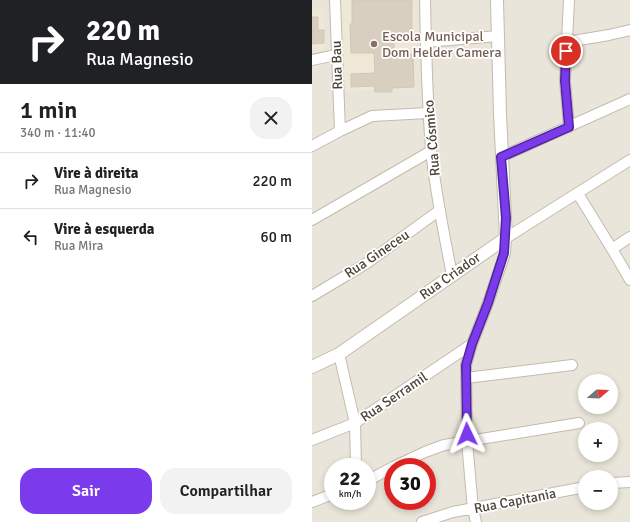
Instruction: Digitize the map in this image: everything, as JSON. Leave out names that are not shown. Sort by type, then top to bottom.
[{"type":"street","name":"Rua Bau","points":[[334,0],[340,131]]},
{"type":"street","name":"Rua Cósmico","points":[[425,0],[428,113],[431,151],[452,275]]},
{"type":"street","points":[[476,522],[473,509],[467,442],[466,365],[472,344],[492,292],[504,253],[506,238],[501,157],[497,0]]},
{"type":"street","points":[[569,0],[565,81],[569,127]]},
{"type":"street","points":[[567,42],[630,30]]},
{"type":"street","points":[[426,42],[498,36]]},
{"type":"street","points":[[312,60],[336,55]]},
{"type":"street","points":[[501,157],[630,99]]},
{"type":"street","points":[[312,146],[372,116],[428,113]]},
{"type":"street","points":[[312,220],[431,151]]},
{"type":"street","name":"Rua Criador","points":[[312,367],[339,354],[506,238],[630,160]]},
{"type":"street","points":[[578,194],[630,280]]},
{"type":"street","name":"Rua Gineceu","points":[[312,296],[367,263],[440,210]]},
{"type":"street","points":[[612,249],[630,237]]},
{"type":"street","name":"Rua Serramil","points":[[312,440],[355,423],[472,344]]},
{"type":"street","points":[[339,354],[355,423],[356,458]]},
{"type":"street","points":[[466,378],[572,365]]},
{"type":"street","points":[[412,458],[444,445],[578,423]]},
{"type":"street","points":[[618,483],[630,482]]},
{"type":"street","name":"Rua Capitania","points":[[422,522],[453,512],[578,488]]},
{"type":"street","points":[[312,502],[324,497]]},
{"type":"shaded area","points":[[312,0],[630,0],[630,522],[312,522]]},
{"type":"shaded area","name":"Escola Municipal Dom Helder Camera","points":[[332,0],[414,0],[415,89],[334,91]]},
{"type":"shaded area","points":[[312,9],[323,9],[325,50],[312,52]]},
{"type":"building","name":"Escola Municipal Dom Helder Camera","points":[[352,0],[412,0],[412,35],[394,36],[394,54],[413,54],[414,87],[392,88],[392,92],[375,92],[374,86],[351,87],[351,74],[375,73],[374,53],[351,53],[350,24],[352,24]]},
{"type":"building","points":[[312,17],[318,17],[318,30],[324,30],[324,43],[312,44]]},
{"type":"place","name":"Escola Municipal Dom Helder Camera","points":[[374,44]]},
{"type":"route","points":[[467,434],[466,365],[472,344],[492,292],[504,253],[506,238],[506,218],[501,157],[569,127],[565,81],[566,51]]}]
